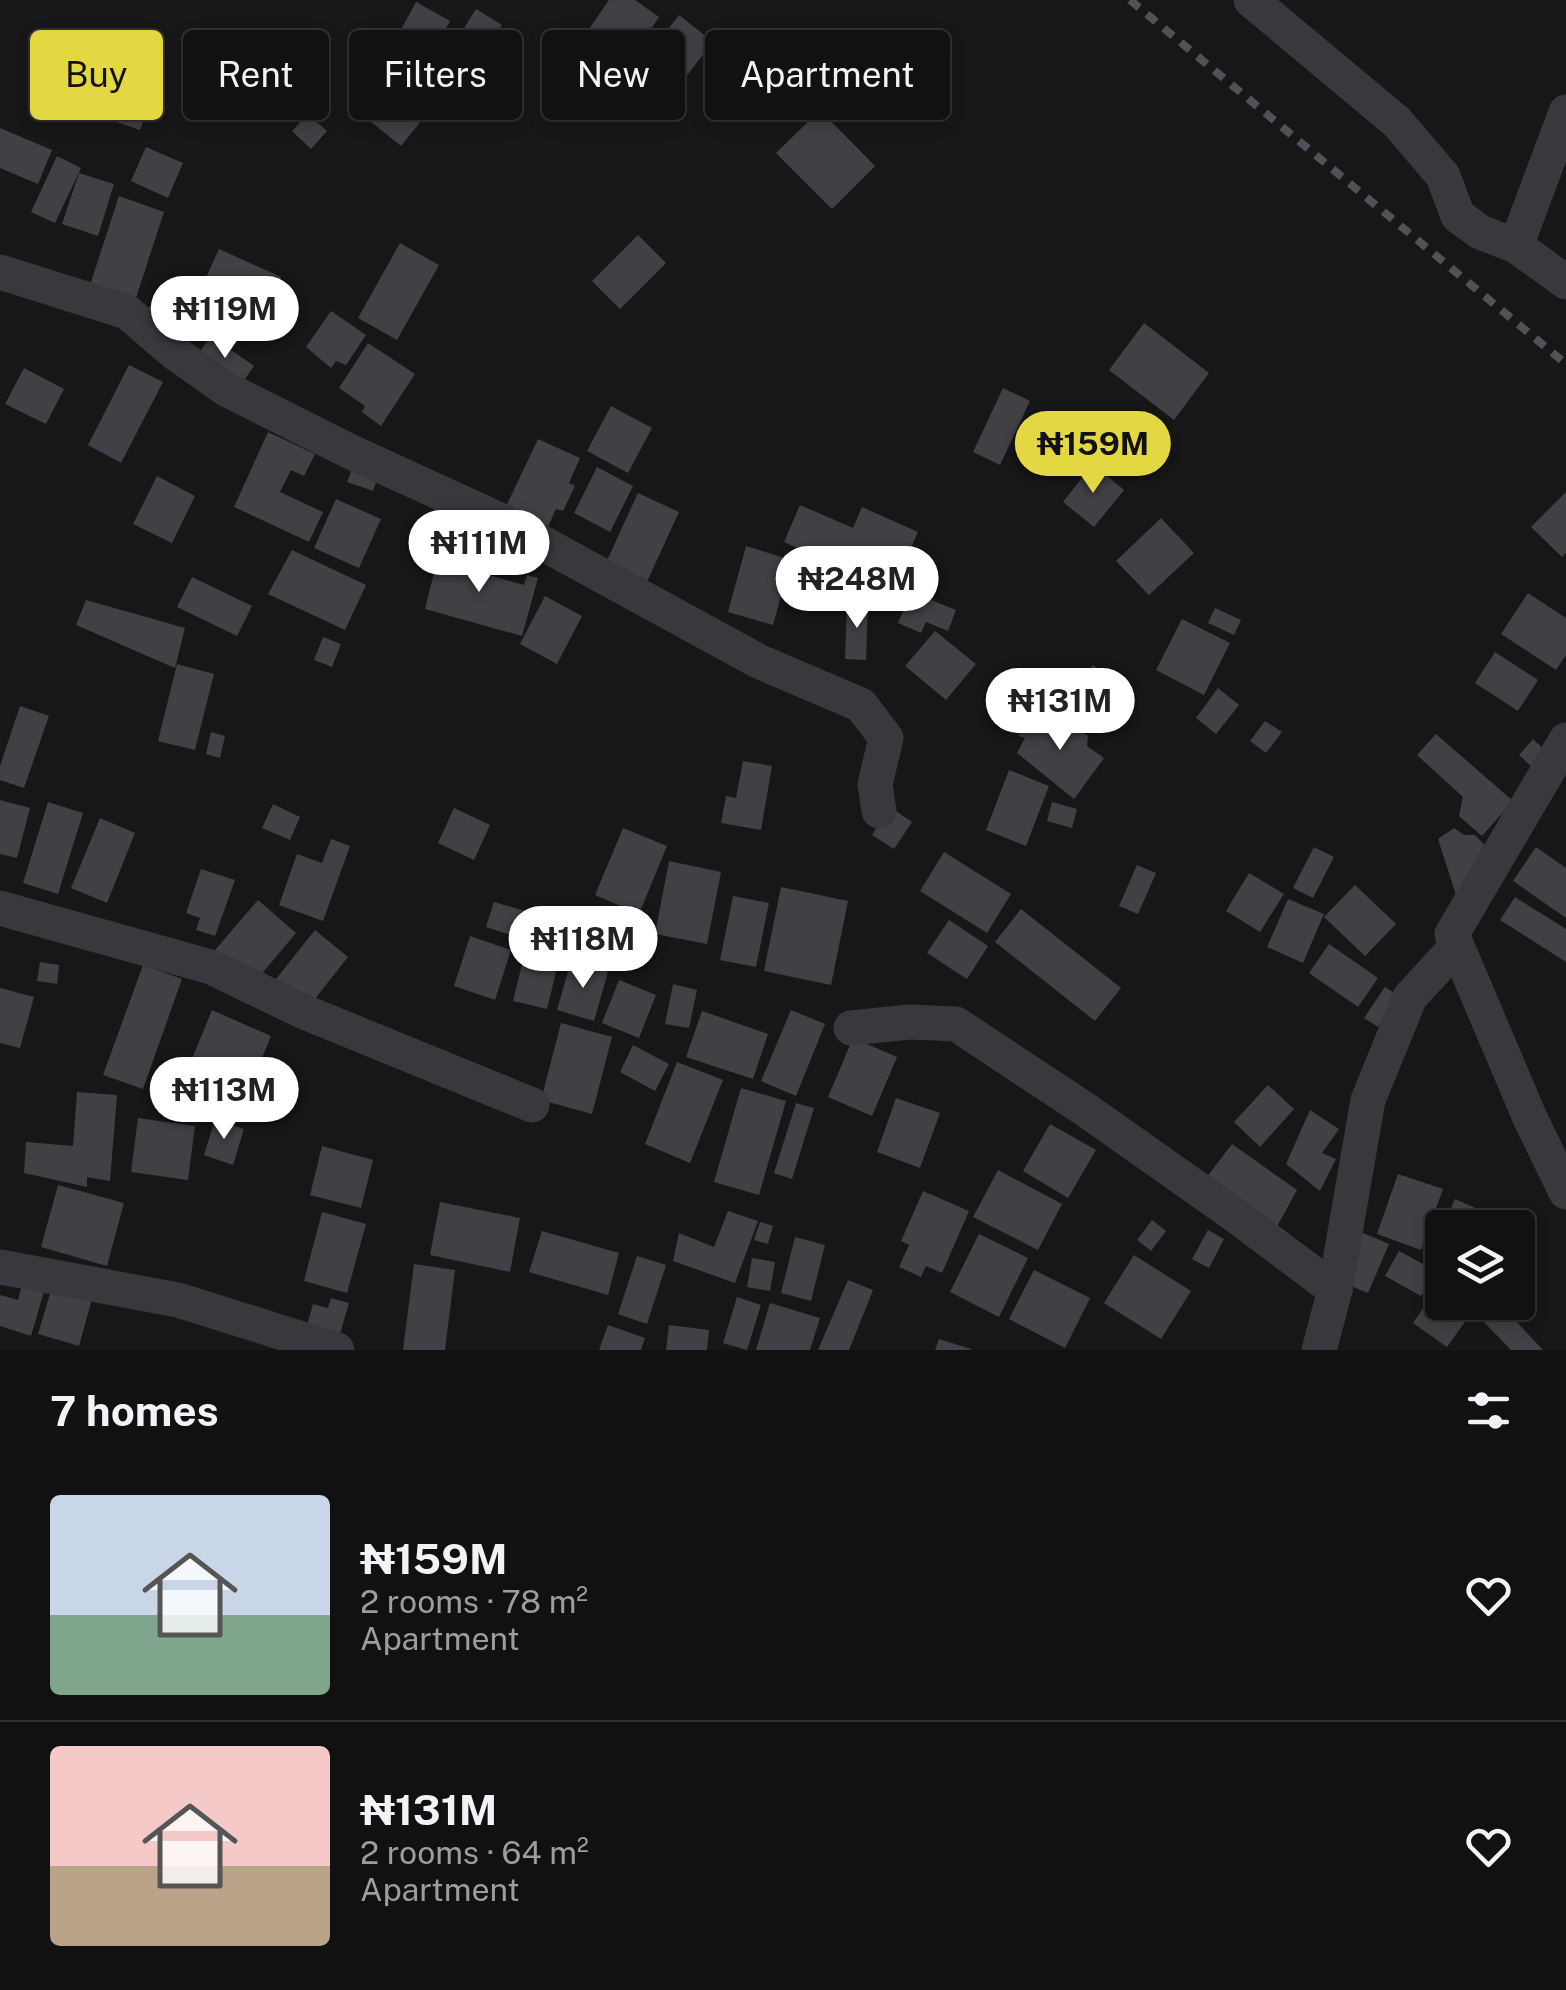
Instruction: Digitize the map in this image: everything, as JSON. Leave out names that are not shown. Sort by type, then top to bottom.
[{"type":"street","points":[[1251,0],[1397,122],[1443,176],[1458,216],[1480,232],[1516,246],[1566,282]]},
{"type":"street","points":[[1516,246],[1566,112]]},
{"type":"street","points":[[0,272],[128,312],[174,353],[226,389],[504,522],[758,661],[861,705],[886,738],[875,784],[880,810]]},
{"type":"street","points":[[1566,740],[1452,934],[1530,1118],[1566,1192]]},
{"type":"street","points":[[0,908],[211,966],[302,1011],[532,1106]]},
{"type":"street","points":[[1319,1350],[1335,1290],[1368,1100],[1410,997],[1457,946]]},
{"type":"street","points":[[851,1028],[909,1022],[956,1024],[1102,1120],[1335,1290]]},
{"type":"street","points":[[0,1267],[178,1300],[336,1350]]},
{"type":"building","points":[[609,0],[635,0],[659,17],[650,30],[589,29]]},
{"type":"building","points":[[416,2],[450,21],[445,30],[401,30]]},
{"type":"building","points":[[476,9],[502,25],[499,30],[463,30]]},
{"type":"building","points":[[679,15],[705,36],[705,52],[685,78],[685,30],[668,30]]},
{"type":"building","points":[[111,120],[144,120],[140,130]]},
{"type":"building","points":[[302,120],[315,120],[327,131],[311,149],[292,131]]},
{"type":"building","points":[[369,120],[422,120],[401,146]]},
{"type":"building","points":[[810,120],[830,120],[875,166],[832,209],[776,153]]},
{"type":"building","points":[[0,128],[52,150],[38,184],[0,168]]},
{"type":"building","points":[[146,147],[183,163],[168,198],[131,181]]},
{"type":"building","points":[[57,156],[81,168],[55,223],[31,212]]},
{"type":"building","points":[[79,173],[114,184],[98,236],[62,224]]},
{"type":"building","points":[[119,196],[164,212],[134,304],[89,288]]},
{"type":"building","points":[[638,235],[666,263],[620,309],[592,281]]},
{"type":"building","points":[[400,243],[439,265],[397,340],[358,318]]},
{"type":"building","points":[[219,249],[281,277],[265,313],[203,284]]},
{"type":"building","points":[[159,294],[196,322],[177,346],[141,318]]},
{"type":"building","points":[[331,311],[366,335],[346,365],[336,361],[331,368],[306,347]]},
{"type":"building","points":[[1144,323],[1209,373],[1174,420],[1109,370]]},
{"type":"building","points":[[211,336],[254,366],[240,386],[197,356]]},
{"type":"building","points":[[368,343],[415,374],[381,426],[362,412],[365,406],[339,388]]},
{"type":"building","points":[[129,365],[163,382],[121,463],[88,445]]},
{"type":"building","points":[[24,368],[64,389],[46,424],[5,404]]},
{"type":"building","points":[[1003,388],[1030,401],[1000,465],[973,452]]},
{"type":"building","points":[[611,406],[652,428],[628,473],[587,451]]},
{"type":"building","points":[[268,432],[315,454],[304,476],[291,470],[280,492],[323,512],[309,542],[234,507]]},
{"type":"building","points":[[538,439],[580,458],[569,483],[575,486],[563,511],[556,509],[544,535],[502,515]]},
{"type":"building","points":[[1093,464],[1124,490],[1094,527],[1063,502]]},
{"type":"building","points":[[353,467],[378,476],[373,491],[347,482]]},
{"type":"building","points":[[597,467],[633,486],[610,532],[574,513]]},
{"type":"building","points":[[157,476],[195,496],[172,543],[133,524]]},
{"type":"building","points":[[1566,492],[1566,553],[1562,557],[1531,527]]},
{"type":"building","points":[[638,493],[679,512],[645,586],[604,567]]},
{"type":"building","points":[[336,499],[381,519],[359,568],[314,548]]},
{"type":"building","points":[[800,505],[853,528],[862,507],[918,532],[892,590],[784,542]]},
{"type":"building","points":[[1161,518],[1194,553],[1149,595],[1116,561]]},
{"type":"building","points":[[441,545],[463,550],[459,567],[524,585],[527,575],[538,578],[522,636],[425,609]]},
{"type":"building","points":[[746,546],[791,560],[773,625],[728,612]]},
{"type":"building","points":[[292,550],[366,585],[345,630],[268,594]]},
{"type":"building","points":[[192,577],[252,606],[237,636],[177,607]]},
{"type":"building","points":[[911,592],[956,610],[948,631],[926,622],[921,633],[898,623]]},
{"type":"building","points":[[1528,593],[1566,618],[1566,655],[1556,670],[1501,634]]},
{"type":"building","points":[[545,596],[582,616],[557,664],[520,644]]},
{"type":"building","points":[[86,600],[185,628],[175,668],[76,625]]},
{"type":"building","points":[[847,602],[868,602],[866,660],[845,659]]},
{"type":"building","points":[[1215,608],[1241,620],[1234,635],[1208,623]]},
{"type":"building","points":[[1182,619],[1230,643],[1204,695],[1156,670]]},
{"type":"building","points":[[935,631],[976,664],[946,700],[905,666]]},
{"type":"building","points":[[323,637],[341,644],[332,667],[314,660]]},
{"type":"building","points":[[1495,652],[1538,680],[1518,711],[1475,683]]},
{"type":"building","points":[[177,664],[214,674],[195,750],[158,741]]},
{"type":"building","points":[[1093,665],[1114,681],[1103,696],[1081,680]]},
{"type":"building","points":[[1218,688],[1239,705],[1216,734],[1196,718]]},
{"type":"building","points":[[20,706],[49,716],[24,788],[0,780],[0,766]]},
{"type":"building","points":[[1038,716],[1061,716],[1088,736],[1087,746],[1104,758],[1074,799],[1017,753],[1025,738],[1018,736]]},
{"type":"building","points":[[1265,721],[1282,732],[1266,753],[1250,741]]},
{"type":"building","points":[[211,732],[225,736],[220,758],[206,754]]},
{"type":"building","points":[[1436,734],[1513,801],[1482,836],[1459,816],[1463,797],[1417,755]]},
{"type":"building","points":[[1533,739],[1548,753],[1534,769],[1519,755]]},
{"type":"building","points":[[743,761],[772,766],[761,830],[721,823],[726,796],[736,798]]},
{"type":"building","points":[[1009,770],[1049,786],[1026,846],[986,830]]},
{"type":"building","points":[[0,800],[30,808],[17,858],[0,854]]},
{"type":"building","points":[[48,802],[83,813],[58,894],[23,883]]},
{"type":"building","points":[[1052,802],[1077,809],[1072,828],[1047,821]]},
{"type":"building","points":[[273,804],[300,817],[290,840],[262,828]]},
{"type":"building","points":[[890,807],[912,822],[894,849],[872,835]]},
{"type":"building","points":[[454,808],[490,825],[474,860],[438,843]]},
{"type":"building","points":[[100,818],[135,833],[107,903],[71,888]]},
{"type":"building","points":[[623,828],[667,846],[639,914],[595,895]]},
{"type":"building","points":[[1454,828],[1464,835],[1475,835],[1489,850],[1456,895],[1438,839]]},
{"type":"building","points":[[331,839],[350,846],[323,921],[279,905],[297,854],[322,863]]},
{"type":"building","points":[[1314,847],[1334,857],[1313,898],[1293,888]]},
{"type":"building","points":[[1536,847],[1566,868],[1566,918],[1513,881]]},
{"type":"building","points":[[944,852],[1011,894],[987,933],[920,891]]},
{"type":"building","points":[[669,861],[721,872],[707,944],[655,934]]},
{"type":"building","points":[[1137,865],[1156,873],[1138,914],[1119,906]]},
{"type":"building","points":[[201,869],[235,880],[215,936],[196,930],[200,918],[186,913]]},
{"type":"building","points":[[1249,873],[1284,894],[1260,932],[1226,911]]},
{"type":"building","points":[[1355,885],[1396,924],[1365,956],[1324,917]]},
{"type":"building","points":[[781,887],[848,901],[831,985],[764,971]]},
{"type":"building","points":[[733,896],[769,903],[756,967],[720,960]]},
{"type":"building","points":[[1515,897],[1566,929],[1566,962],[1500,920]]},
{"type":"building","points":[[1288,899],[1324,914],[1303,963],[1267,947]]},
{"type":"building","points":[[258,900],[296,933],[249,989],[210,956]]},
{"type":"building","points":[[494,902],[525,911],[517,937],[486,927]]},
{"type":"building","points":[[1021,909],[1121,988],[1095,1021],[995,942]]},
{"type":"building","points":[[949,920],[988,946],[967,979],[927,953]]},
{"type":"building","points":[[315,930],[348,957],[306,1010],[272,984]]},
{"type":"building","points":[[470,936],[511,950],[495,1000],[454,986]]},
{"type":"building","points":[[1329,944],[1378,978],[1358,1007],[1309,973]]},
{"type":"building","points":[[524,956],[558,964],[547,1009],[513,1001]]},
{"type":"building","points":[[571,961],[608,972],[594,1021],[557,1010]]},
{"type":"building","points":[[40,962],[59,965],[57,984],[37,981]]},
{"type":"building","points":[[143,965],[182,979],[143,1089],[103,1075]]},
{"type":"building","points":[[619,980],[656,995],[639,1038],[602,1023]]},
{"type":"building","points":[[673,984],[697,990],[689,1028],[665,1024]]},
{"type":"building","points":[[1385,987],[1399,996],[1378,1027],[1364,1018]]},
{"type":"building","points":[[0,988],[34,997],[20,1048],[0,1043]]},
{"type":"building","points":[[212,1010],[271,1036],[240,1111],[220,1096],[214,1106],[179,1091]]},
{"type":"building","points":[[791,1010],[825,1024],[796,1096],[761,1081]]},
{"type":"building","points":[[702,1011],[768,1034],[753,1079],[686,1057]]},
{"type":"building","points":[[561,1023],[612,1037],[592,1114],[541,1100]]},
{"type":"building","points":[[853,1038],[897,1057],[872,1116],[828,1097]]},
{"type":"building","points":[[633,1045],[669,1064],[655,1091],[620,1072]]},
{"type":"building","points":[[677,1062],[723,1080],[690,1163],[645,1144]]},
{"type":"building","points":[[1268,1085],[1294,1109],[1260,1147],[1234,1122]]},
{"type":"building","points":[[741,1088],[786,1101],[759,1195],[714,1182]]},
{"type":"building","points":[[77,1092],[117,1095],[110,1181],[87,1177],[87,1187],[24,1173],[26,1142],[73,1146]]},
{"type":"building","points":[[896,1098],[940,1113],[920,1168],[877,1152]]},
{"type":"building","points":[[796,1103],[814,1108],[792,1179],[774,1173]]},
{"type":"building","points":[[1310,1110],[1339,1129],[1322,1153],[1336,1159],[1320,1191],[1286,1164]]},
{"type":"building","points":[[138,1118],[195,1126],[188,1180],[131,1172]]},
{"type":"building","points":[[215,1120],[244,1129],[233,1165],[204,1155]]},
{"type":"building","points":[[1050,1124],[1096,1150],[1068,1198],[1023,1171]]},
{"type":"building","points":[[1232,1144],[1297,1190],[1274,1232],[1203,1182]]},
{"type":"building","points":[[322,1146],[373,1160],[361,1208],[310,1195]]},
{"type":"building","points":[[998,1170],[1062,1204],[1038,1250],[973,1217]]},
{"type":"building","points":[[1398,1174],[1443,1189],[1435,1210],[1425,1210],[1421,1250],[1377,1234]]},
{"type":"building","points":[[58,1185],[124,1203],[107,1266],[41,1247]]},
{"type":"building","points":[[923,1191],[969,1211],[942,1273],[926,1266],[921,1277],[899,1267],[909,1245],[901,1241]]},
{"type":"building","points":[[1455,1199],[1480,1210],[1450,1210]]},
{"type":"building","points":[[440,1202],[520,1218],[510,1272],[430,1255]]},
{"type":"building","points":[[728,1211],[758,1221],[735,1283],[673,1261],[679,1233],[714,1247]]},
{"type":"building","points":[[322,1212],[366,1224],[347,1293],[304,1281]]},
{"type":"building","points":[[1152,1220],[1166,1231],[1151,1251],[1137,1240]]},
{"type":"building","points":[[760,1222],[773,1226],[768,1244],[754,1240]]},
{"type":"building","points":[[1208,1230],[1224,1239],[1209,1268],[1192,1259]]},
{"type":"building","points":[[542,1231],[619,1253],[608,1295],[529,1272]]},
{"type":"building","points":[[1363,1233],[1389,1244],[1368,1293],[1342,1282]]},
{"type":"building","points":[[979,1234],[1028,1258],[999,1317],[950,1292]]},
{"type":"building","points":[[795,1237],[825,1245],[811,1301],[781,1293]]},
{"type":"building","points":[[1399,1251],[1425,1265],[1425,1289],[1421,1296],[1385,1276]]},
{"type":"building","points":[[1134,1255],[1191,1291],[1161,1339],[1104,1303]]},
{"type":"building","points":[[637,1256],[666,1265],[647,1324],[618,1314]]},
{"type":"building","points":[[752,1258],[775,1262],[770,1291],[747,1287]]},
{"type":"building","points":[[414,1264],[455,1270],[445,1350],[403,1350]]},
{"type":"building","points":[[1034,1270],[1090,1298],[1065,1348],[1009,1319]]},
{"type":"building","points":[[848,1280],[873,1290],[849,1350],[818,1350]]},
{"type":"building","points":[[23,1281],[45,1288],[31,1336],[0,1326],[0,1295],[18,1300]]},
{"type":"building","points":[[52,1287],[92,1299],[79,1346],[38,1334]]},
{"type":"building","points":[[737,1297],[761,1305],[747,1350],[723,1343]]},
{"type":"building","points":[[331,1298],[349,1303],[340,1334],[307,1325],[313,1304],[328,1308]]},
{"type":"building","points":[[770,1303],[820,1318],[810,1350],[756,1350]]},
{"type":"building","points":[[1425,1306],[1425,1320],[1466,1320],[1447,1347],[1413,1323]]},
{"type":"building","points":[[1482,1320],[1515,1320],[1543,1350],[1511,1350]]},
{"type":"building","points":[[608,1325],[645,1338],[641,1350],[599,1350]]},
{"type":"building","points":[[669,1325],[709,1330],[707,1350],[666,1350]]},
{"type":"building","points":[[939,1339],[971,1349],[971,1350],[935,1350]]},
{"type":"railway","points":[[1130,0],[1566,364]]}]
